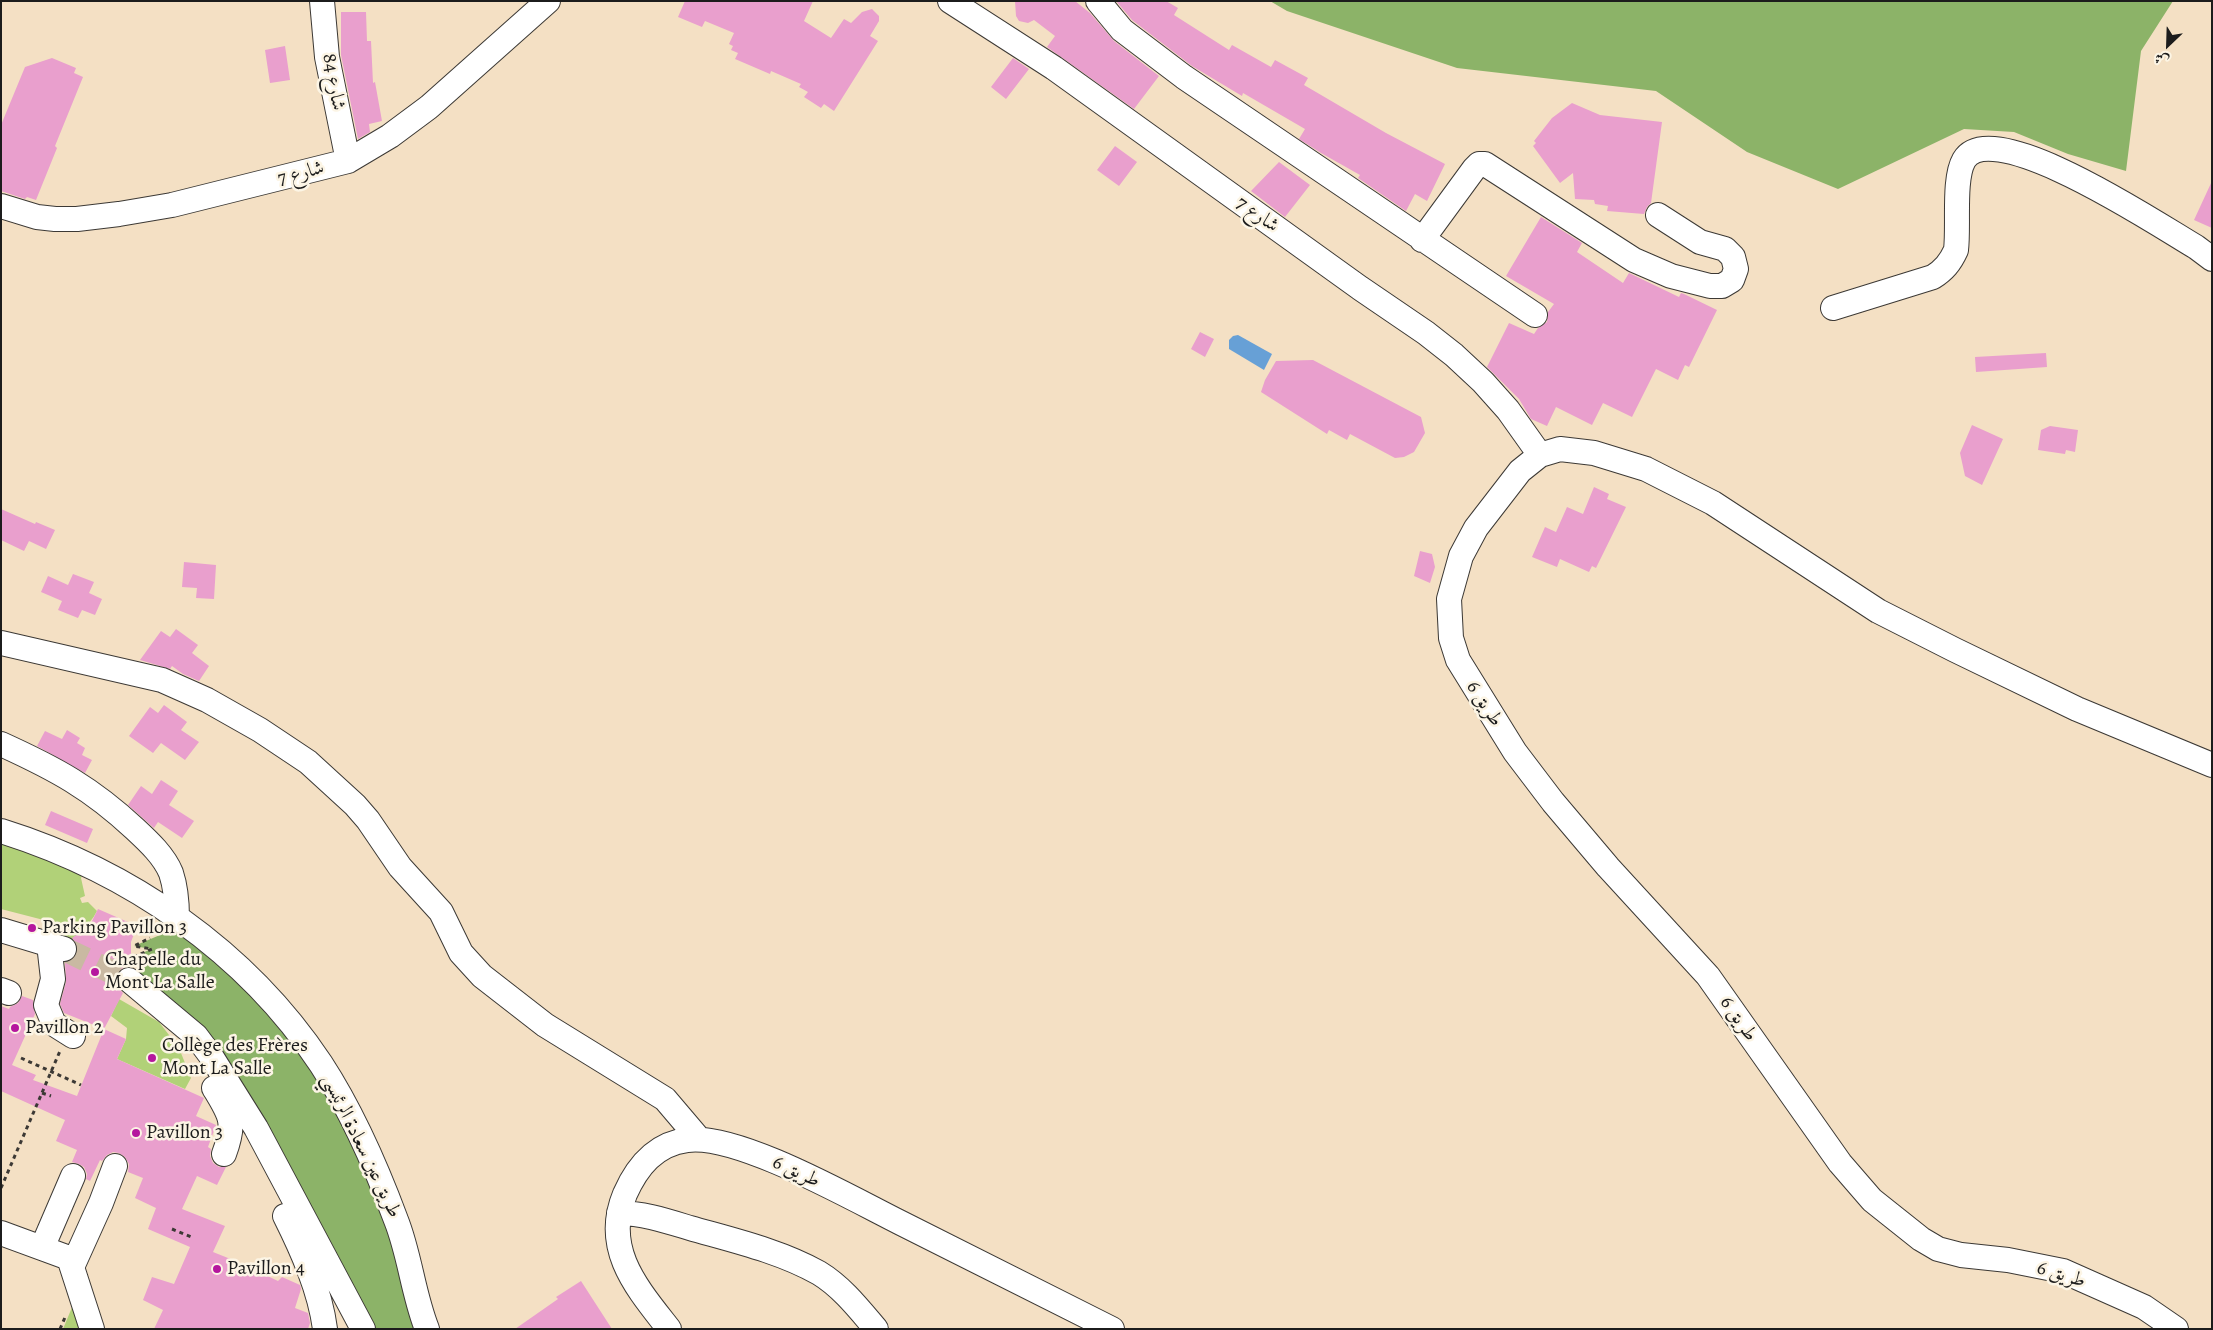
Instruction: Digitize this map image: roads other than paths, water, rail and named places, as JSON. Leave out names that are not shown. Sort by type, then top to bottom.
[{"type":"street","name":"شارع 84","points":[[322,1],[327,57],[348,161]]},
{"type":"street","name":"شارع 7","points":[[1,206],[37,217],[55,219],[77,219],[119,214],[199,199],[348,161],[390,136],[430,107],[511,32],[548,1]]},
{"type":"street","name":"شارع 7","points":[[950,1],[1054,68],[1360,288],[1426,333],[1454,355],[1482,382],[1508,410],[1540,455]]},
{"type":"street","points":[[1098,1],[1122,30],[1184,77],[1535,315]]},
{"type":"street","points":[[1833,308],[1933,277],[1943,270],[1951,261],[1956,250],[1959,174],[1964,158],[1979,149],[1996,149],[2056,167],[2080,178],[2196,246],[2212,260]]},
{"type":"street","points":[[1422,240],[1474,169],[1479,164],[1486,164],[1634,260],[1671,276],[1710,286],[1722,286],[1732,280],[1736,269],[1734,257],[1725,249],[1700,242],[1658,215]]},
{"type":"street","points":[[1540,455],[1560,449],[1578,450],[1646,470],[1713,503],[1878,611],[2076,709],[2212,764]]},
{"type":"street","name":"طريق 6","points":[[1540,455],[1520,471],[1498,497],[1476,528],[1461,556],[1448,599],[1449,617],[1456,653],[1466,675],[1516,752],[1553,802],[1608,867],[1708,976],[1840,1164],[1872,1200],[1921,1239],[1938,1249],[1961,1255],[2008,1260],[2063,1271],[2144,1307],[2176,1329]]},
{"type":"street","points":[[1,643],[162,680],[207,700],[260,730],[308,762],[362,812],[400,867],[441,912],[460,953],[482,976],[545,1025],[628,1074],[665,1099],[699,1140]]},
{"type":"street","points":[[1,744],[65,774],[89,790],[146,840],[160,854],[171,873],[175,888],[177,918]]},
{"type":"street","name":"طريق عين سعادة الرئيسي","points":[[1,831],[91,866],[135,890],[217,947],[266,994],[293,1026],[331,1081],[352,1119],[396,1218],[428,1329]]},
{"type":"street","points":[[1,930],[56,946],[54,978],[46,1005],[54,1024],[73,1036]]},
{"type":"street","points":[[132,982],[196,1036],[211,1056],[256,1128],[363,1329]]},
{"type":"street","points":[[173,1016],[224,1105],[230,1120],[232,1134],[224,1154]]},
{"type":"street","name":"طريق 6","points":[[670,1329],[638,1288],[620,1254],[617,1233],[619,1213],[634,1174],[642,1163],[657,1150],[686,1140],[699,1140],[726,1144],[785,1166],[1112,1329]]},
{"type":"street","points":[[272,1159],[273,1183],[282,1211],[298,1242],[309,1270],[324,1319],[324,1329]]},
{"type":"street","points":[[73,1264],[101,1204],[115,1166]]},
{"type":"street","points":[[42,1248],[73,1176]]},
{"type":"street","points":[[619,1213],[640,1215],[695,1229],[767,1251],[819,1273],[836,1286],[876,1329]]},
{"type":"street","points":[[1,1233],[69,1258],[73,1264],[92,1329]]},
{"type":"water","points":[[1238,335],[1272,354],[1264,370],[1229,349],[1229,340],[1233,336]]},
{"type":"tunnel","points":[[64,949],[129,980]]},
{"type":"place","name":"Parking Pavillon 3","points":[[32,928]]},
{"type":"place","name":"Chapelle du Mont La Salle","points":[[95,972]]},
{"type":"place","name":"Pavillon 2","points":[[15,1028]]},
{"type":"place","name":"Collège des Frères Mont La Salle","points":[[152,1058]]},
{"type":"place","name":"Pavillon 3","points":[[136,1133]]},
{"type":"place","name":"Pavillon 4","points":[[217,1269]]}]
